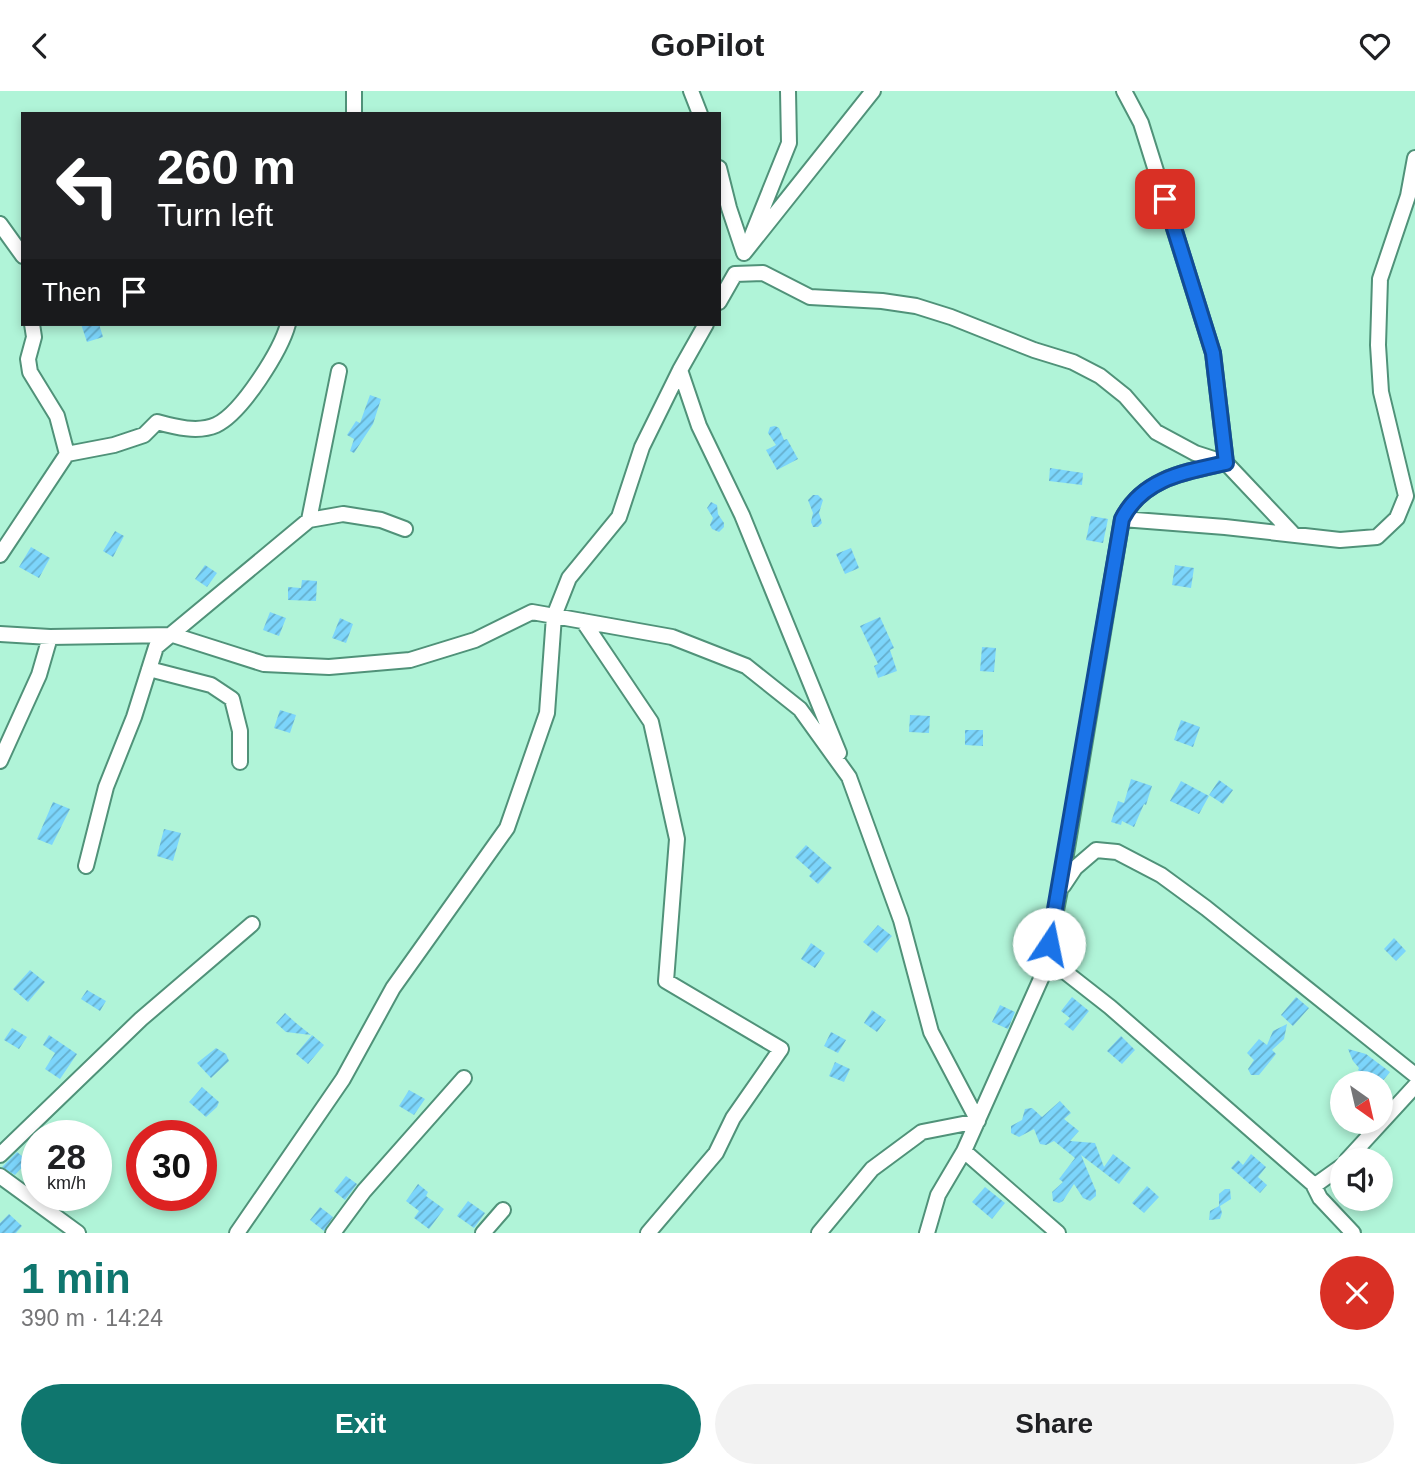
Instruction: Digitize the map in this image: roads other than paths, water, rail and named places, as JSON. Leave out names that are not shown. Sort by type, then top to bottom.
[{"type":"street","points":[[354,91],[354,112]]},
{"type":"street","points":[[691,91],[699,112]]},
{"type":"street","points":[[721,298],[735,274],[789,143],[788,91]]},
{"type":"street","points":[[744,253],[873,91]]},
{"type":"street","points":[[1124,91],[1141,123],[1213,353],[1226,463]]},
{"type":"street","points":[[1122,519],[1340,540],[1377,537],[1397,518],[1406,496],[1381,392],[1378,345],[1380,279],[1408,196],[1415,157]]},
{"type":"street","points":[[721,176],[744,253]]},
{"type":"street","points":[[0,224],[21,253]]},
{"type":"street","points":[[735,274],[763,273],[810,297],[882,301],[916,306],[1073,362],[1100,376],[1125,396],[1156,432],[1195,453],[1226,463],[1294,535]]},
{"type":"street","points":[[32,326],[34,337],[28,359],[30,372],[57,416],[67,454]]},
{"type":"street","points":[[0,555],[67,454],[114,445],[144,435],[157,422],[175,427],[201,429],[216,425],[229,416],[272,362],[287,326]]},
{"type":"street","points":[[237,1233],[344,1079],[393,988],[507,828],[547,713],[554,615],[569,578],[619,517],[642,447],[705,326]]},
{"type":"street","points":[[680,370],[699,426],[742,515],[849,777],[901,920],[931,1032],[978,1121]]},
{"type":"street","points":[[309,520],[340,371]]},
{"type":"street","points":[[927,1233],[938,1195],[964,1151],[1044,972],[1122,519],[1130,504],[1149,486],[1189,471],[1226,463]]},
{"type":"street","points":[[86,866],[106,787],[134,717],[156,647],[309,520],[343,514],[381,520],[405,529]]},
{"type":"street","points":[[0,634],[50,637],[173,635],[264,664],[329,667],[410,660],[475,640],[531,612],[554,615],[671,637],[746,666],[800,709],[849,777]]},
{"type":"street","points":[[583,621],[651,722],[677,839],[666,981],[781,1049],[733,1118],[716,1153],[648,1233]]},
{"type":"street","points":[[0,761],[39,675],[50,637]]},
{"type":"street","points":[[149,669],[211,685],[232,699],[240,731],[240,762]]},
{"type":"street","points":[[1060,890],[1075,868],[1096,850],[1116,852],[1161,875],[1415,1075]]},
{"type":"street","points":[[0,1155],[141,1019],[252,924]]},
{"type":"street","points":[[1044,972],[1064,971],[1110,1007],[1314,1186],[1320,1198],[1353,1233]]},
{"type":"street","points":[[332,1233],[364,1191],[464,1078]]},
{"type":"street","points":[[1358,1148],[1415,1086]]},
{"type":"street","points":[[819,1233],[872,1169],[922,1132],[978,1121]]},
{"type":"street","points":[[964,1151],[1058,1233]]},
{"type":"street","points":[[1314,1186],[1330,1174]]},
{"type":"street","points":[[0,1176],[78,1233]]},
{"type":"street","points":[[483,1233],[503,1210]]}]
